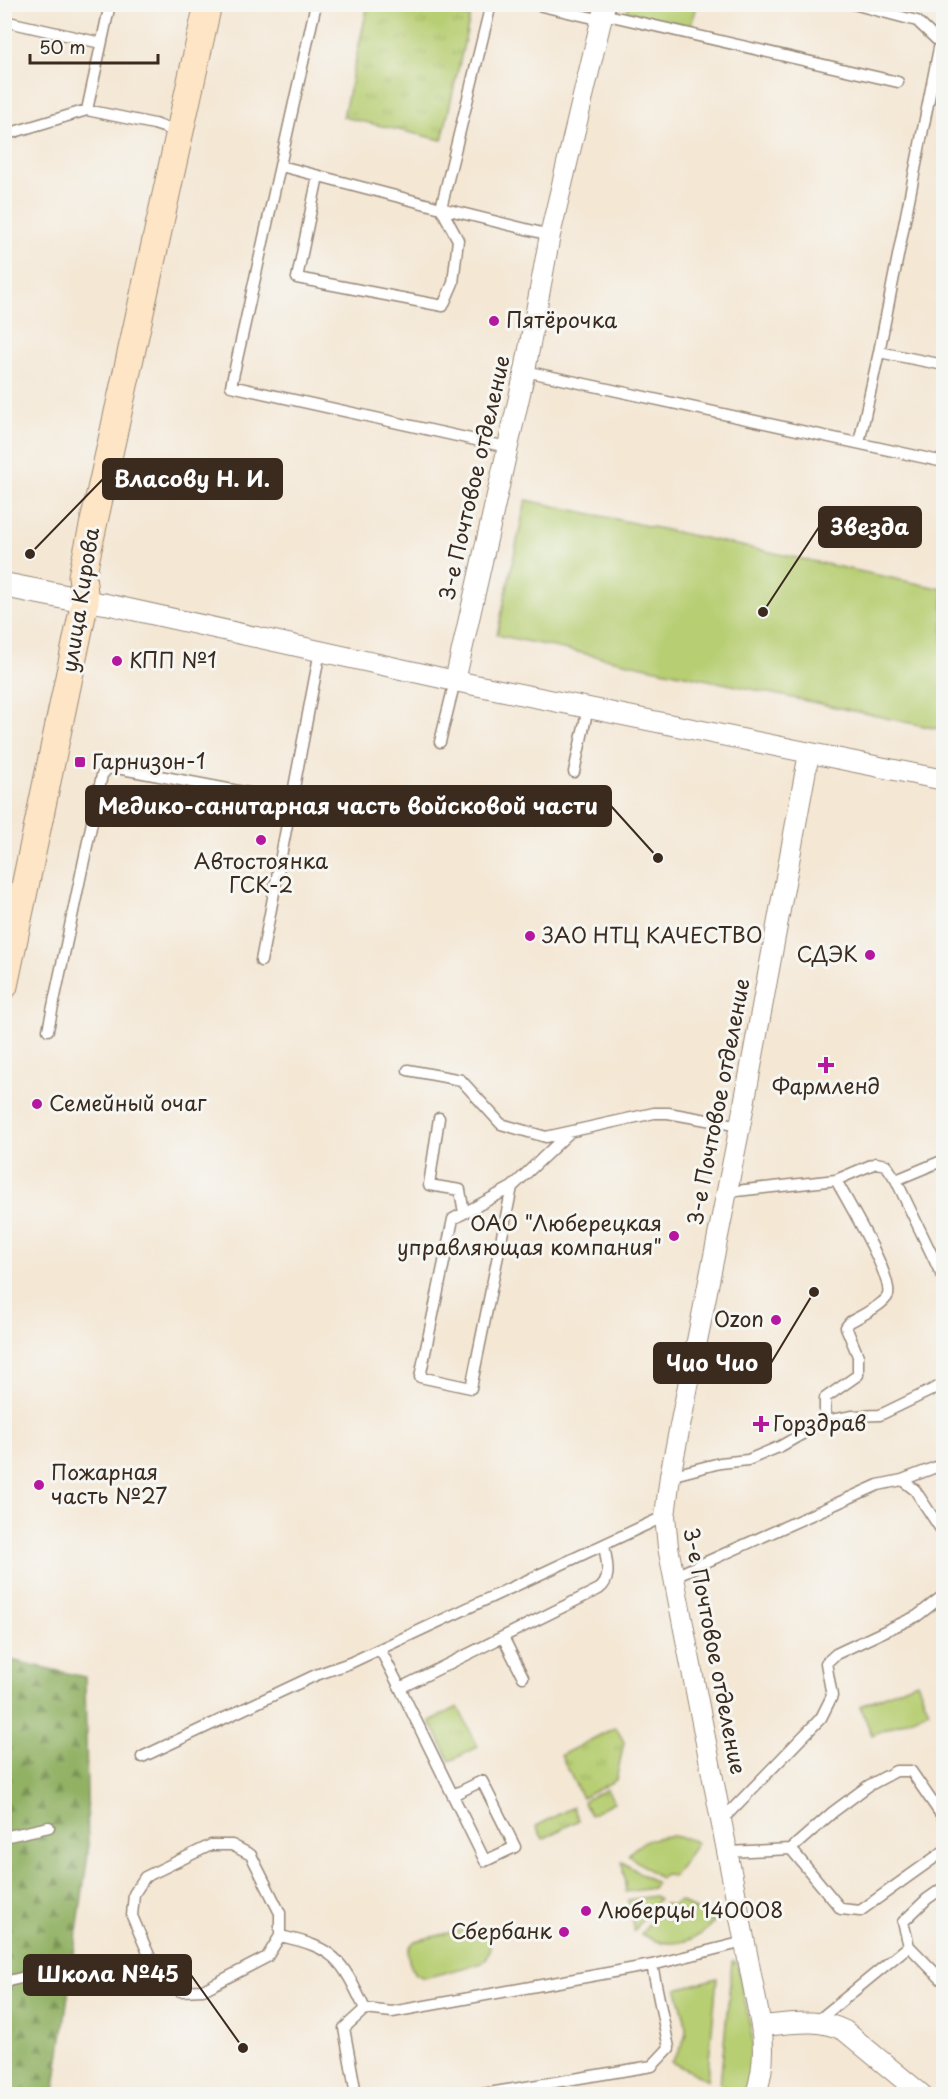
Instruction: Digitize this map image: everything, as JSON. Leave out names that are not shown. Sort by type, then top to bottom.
[{"type":"main road","name":"улица Кирова","points":[[4,986],[85,601],[82,576],[208,4]]},
{"type":"street","name":"3-е Почтовое отделение","points":[[455,681],[525,371],[550,235],[603,13]]},
{"type":"street","points":[[4,585],[106,604],[455,681],[944,780]]},
{"type":"street","name":"3-е Почтовое отделение","points":[[756,2094],[763,2064],[764,2043],[668,1547],[665,1516],[670,1476],[740,1126],[809,753]]},
{"type":"street","points":[[761,2026],[816,2022],[831,2024],[845,2031],[921,2094]]},
{"type":"lane","points":[[87,110],[110,4]]},
{"type":"lane","points":[[316,4],[231,386],[507,447]]},
{"type":"lane","points":[[318,176],[297,278],[443,306],[453,283],[458,240],[441,208],[491,4]]},
{"type":"lane","points":[[533,4],[603,13],[898,82]]},
{"type":"lane","points":[[853,4],[917,21],[940,43],[944,55]]},
{"type":"lane","points":[[4,21],[101,43]]},
{"type":"lane","points":[[859,443],[940,43]]},
{"type":"lane","points":[[4,135],[87,110],[180,132]]},
{"type":"lane","points":[[281,166],[550,235]]},
{"type":"lane","points":[[879,352],[944,365]]},
{"type":"lane","points":[[525,371],[944,462]]},
{"type":"lane","points":[[261,961],[320,651]]},
{"type":"lane","points":[[440,741],[455,681]]},
{"type":"lane","points":[[574,772],[588,708]]},
{"type":"lane","points":[[48,1030],[102,775],[108,769],[117,768],[291,801]]},
{"type":"lane","points":[[408,1070],[461,1080],[501,1124],[546,1137],[654,1113],[668,1113],[740,1126]]},
{"type":"lane","points":[[439,1118],[429,1185],[460,1190],[464,1213]]},
{"type":"lane","points":[[512,1187],[471,1388],[420,1377],[453,1219],[512,1187],[570,1132]]},
{"type":"lane","points":[[896,1179],[944,1160]]},
{"type":"lane","points":[[727,1192],[836,1180],[876,1163],[886,1165],[896,1179],[944,1280]]},
{"type":"lane","points":[[825,1421],[825,1398],[858,1375],[858,1356],[846,1327],[850,1322],[884,1301],[888,1294],[887,1283],[872,1246],[836,1180]]},
{"type":"lane","points":[[670,1476],[720,1463],[748,1460],[781,1446],[825,1421],[853,1416],[880,1415],[944,1384]]},
{"type":"lane","points":[[675,1576],[878,1485],[902,1480],[944,1464]]},
{"type":"lane","points":[[902,1480],[915,1490],[944,1534]]},
{"type":"lane","points":[[142,1757],[316,1675],[350,1664],[665,1516]]},
{"type":"lane","points":[[400,1688],[600,1589],[606,1584],[608,1577],[604,1545]]},
{"type":"lane","points":[[722,1820],[821,1718],[832,1696],[826,1663],[836,1654],[917,1616],[944,1595]]},
{"type":"lane","points":[[504,1637],[523,1677]]},
{"type":"lane","points":[[380,1649],[485,1861],[514,1846],[482,1781],[453,1795]]},
{"type":"lane","points":[[727,1852],[791,1849],[833,1812],[868,1786],[896,1771],[911,1771],[944,1819]]},
{"type":"lane","points":[[4,1837],[49,1827]]},
{"type":"lane","points":[[211,1845],[232,1845],[251,1855],[280,1913],[280,1936],[267,1957],[202,1990],[180,1991],[158,1976],[132,1916],[134,1894],[144,1878],[201,1849],[211,1845]]},
{"type":"lane","points":[[791,1849],[841,1909],[860,1911],[944,1851]]},
{"type":"lane","points":[[944,1887],[927,1899],[903,1922],[909,1946],[944,1982]]},
{"type":"lane","points":[[280,1936],[310,1943],[336,1958],[351,1980],[365,2009]]},
{"type":"lane","points":[[356,2094],[344,2028],[365,2009],[392,2012],[652,1965],[744,1942]]},
{"type":"lane","points":[[816,2022],[909,1946]]},
{"type":"lane","points":[[483,2094],[652,2066],[669,2048],[652,1965]]},
{"type":"lane","points":[[4,1982],[21,1978]]},
{"type":"green space","points":[[629,4],[696,5],[691,26],[627,12]]},
{"type":"green space","points":[[368,5],[413,5],[470,17],[442,140],[343,117]]},
{"type":"green space","points":[[526,500],[943,589],[943,730],[497,635]]},
{"type":"green space","points":[[6,1659],[85,1677],[88,1854],[54,2094],[5,2094]]},
{"type":"green space","points":[[917,1682],[929,1711],[872,1735],[860,1706]]},
{"type":"green space","points":[[458,1707],[478,1747],[450,1761],[430,1721]]},
{"type":"green space","points":[[616,1727],[624,1742],[616,1780],[582,1798],[561,1755]]},
{"type":"green space","points":[[607,1789],[614,1802],[590,1815],[583,1801]]},
{"type":"green space","points":[[573,1807],[579,1820],[543,1839],[536,1826]]},
{"type":"green space","points":[[672,1836],[690,1839],[697,1843],[674,1876],[665,1875],[660,1878],[628,1855],[637,1846],[647,1841]]},
{"type":"green space","points":[[622,1862],[656,1883],[653,1888],[626,1892]]},
{"type":"green space","points":[[655,1896],[659,1899],[634,1931],[628,1900]]},
{"type":"green space","points":[[680,1901],[715,1921],[699,1935],[681,1942],[661,1942],[641,1934],[665,1904],[671,1905]]},
{"type":"green space","points":[[474,1927],[485,1932],[490,1942],[489,1953],[482,1963],[424,1978],[415,1974],[410,1965],[408,1952],[415,1941]]},
{"type":"green space","points":[[732,1961],[737,1963],[756,2063],[748,2094],[740,2094],[720,2085]]},
{"type":"green space","points":[[717,1978],[707,2080],[671,2062],[686,2035],[685,2019],[677,1989]]},
{"type":"place","name":"Пятёрочка","points":[[494,321]]},
{"type":"place","name":"Власову Н. И.","points":[[30,554]]},
{"type":"place","name":"Звезда","points":[[763,612]]},
{"type":"place","name":"КПП №1","points":[[117,661]]},
{"type":"place","name":"Гарнизон-1","points":[[80,762]]},
{"type":"place","name":"Автостоянка ГСК-2","points":[[261,840]]},
{"type":"place","name":"Медико-санитарная часть войсковой части","points":[[658,858]]},
{"type":"place","name":"ЗАО НТЦ КАЧЕСТВО","points":[[530,936]]},
{"type":"place","name":"СДЭК","points":[[870,955]]},
{"type":"place","name":"Фармленд","points":[[826,1065]]},
{"type":"place","name":"Семейный очаг","points":[[37,1104]]},
{"type":"place","name":"ОАО \"Люберецкая управляющая компания\"","points":[[674,1236]]},
{"type":"place","name":"Чио Чио","points":[[814,1292]]},
{"type":"place","name":"Ozon","points":[[776,1320]]},
{"type":"place","name":"Горздрав","points":[[761,1424]]},
{"type":"place","name":"Пожарная часть №27","points":[[39,1485]]},
{"type":"place","name":"Люберцы 140008","points":[[586,1911]]},
{"type":"place","name":"Сбербанк","points":[[564,1932]]},
{"type":"place","name":"Школа №45","points":[[243,2048]]}]
